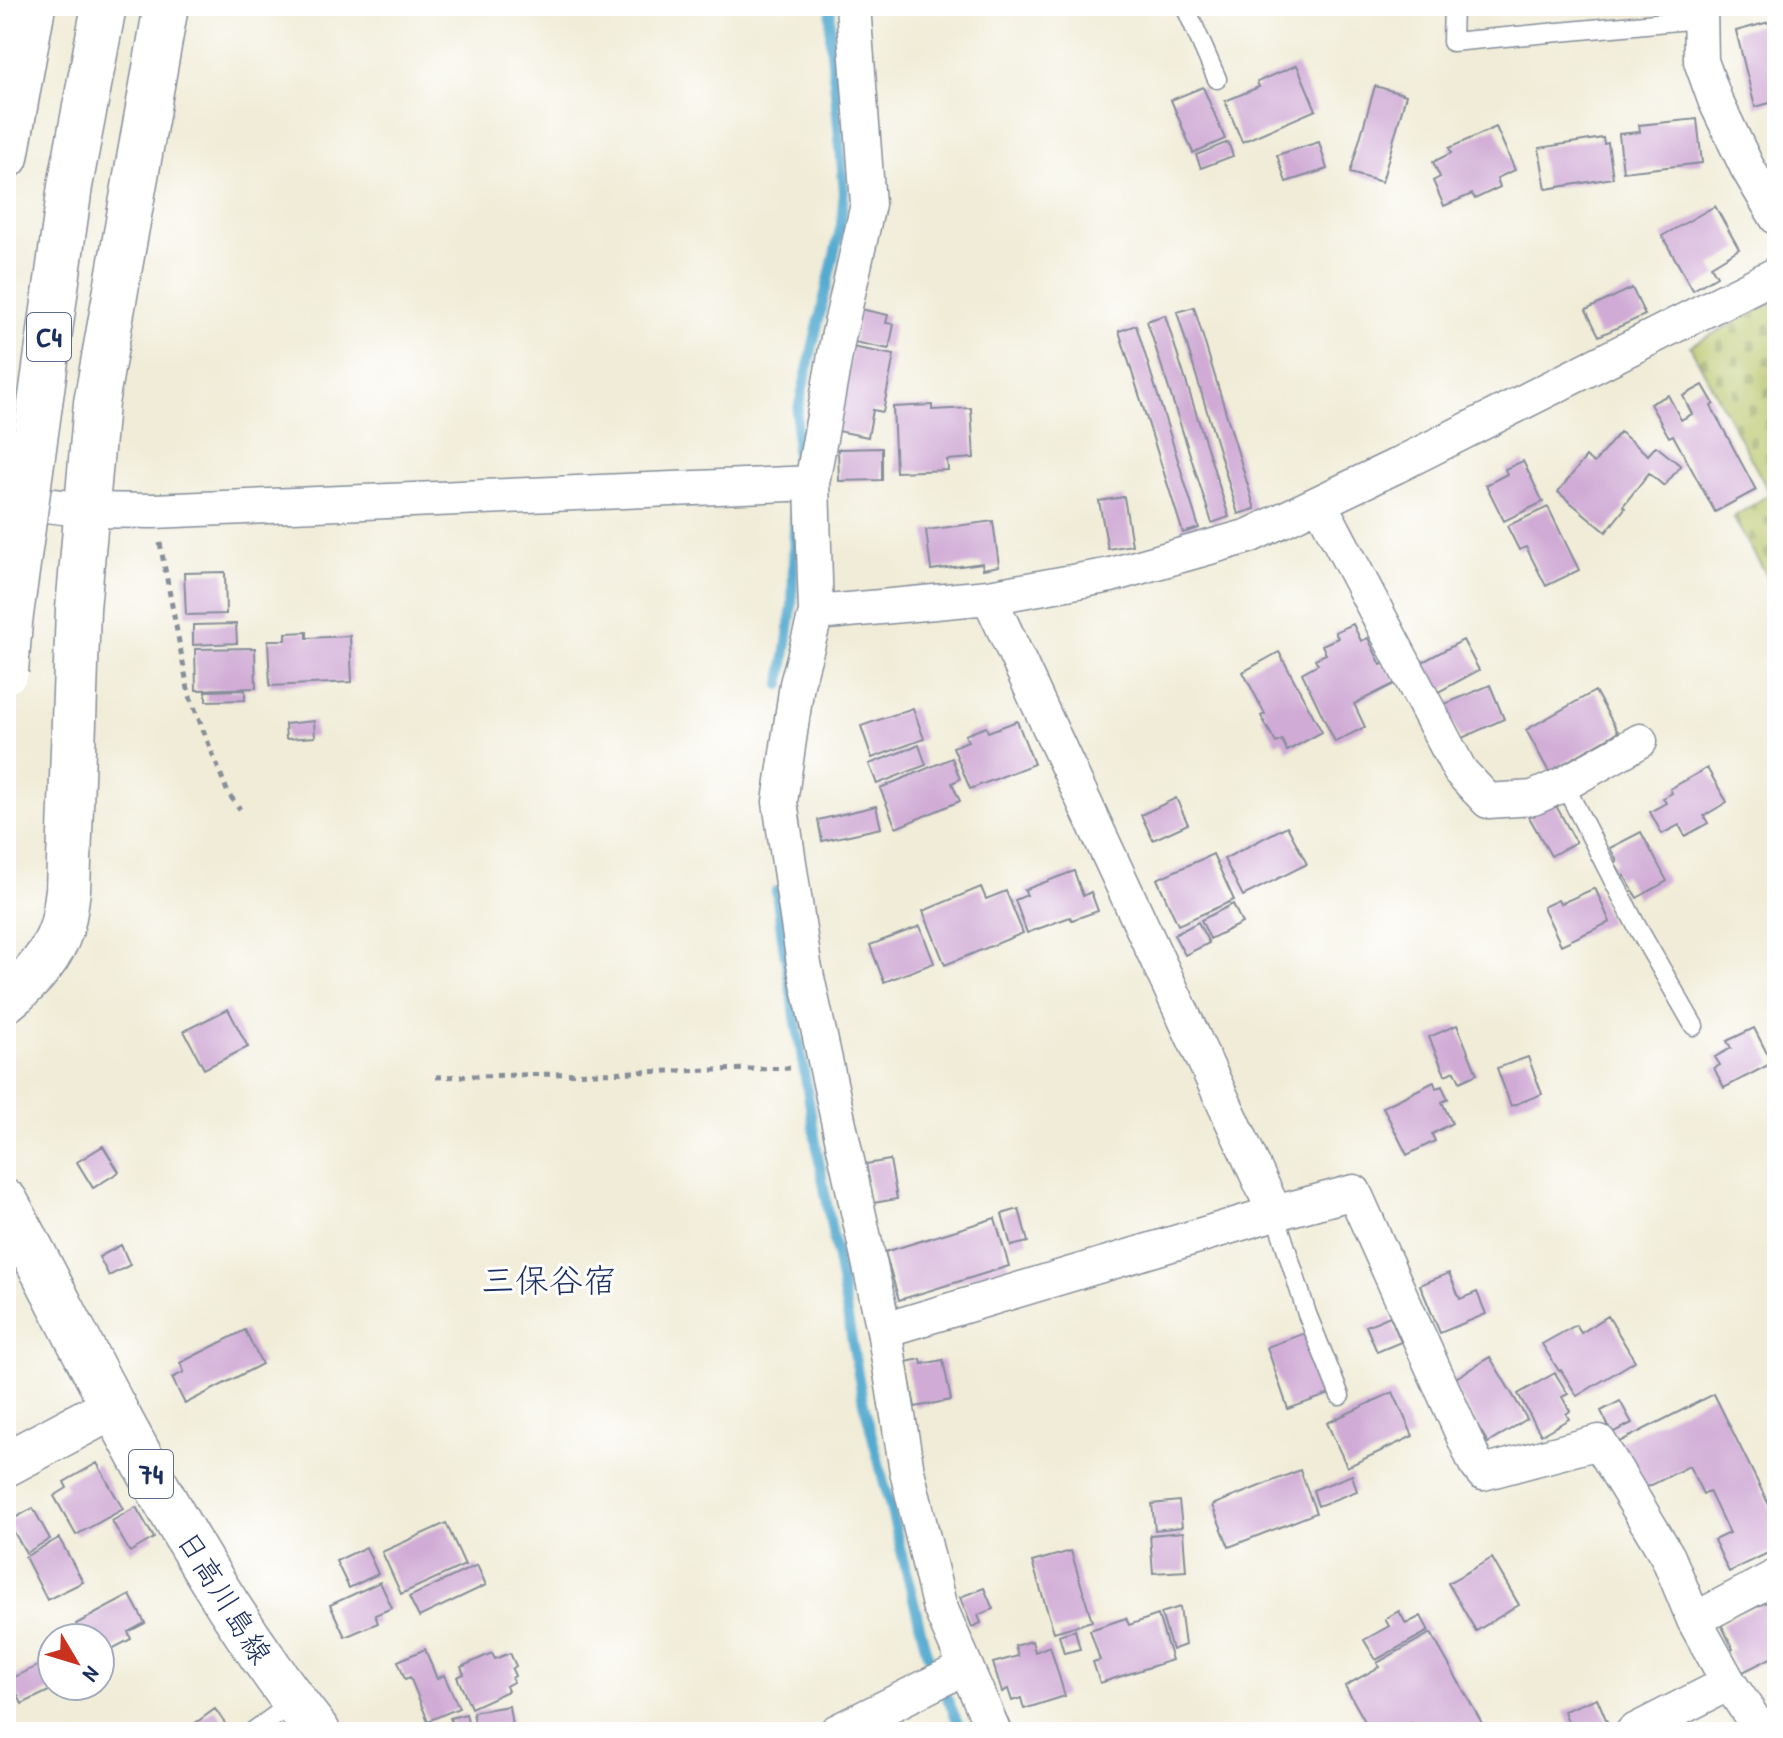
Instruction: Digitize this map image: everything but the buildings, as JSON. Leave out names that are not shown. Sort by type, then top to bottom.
[{"type":"main road","points":[[6,157],[33,6]]},
{"type":"main road","name":"C4","points":[[6,671],[10,622],[70,186],[104,6]]},
{"type":"main road","points":[[6,1000],[29,981],[47,958],[62,928],[68,890],[78,609],[96,403],[166,6]]},
{"type":"main road","name":"日高川島線","points":[[6,1202],[113,1407],[219,1593],[266,1665],[306,1717]]},
{"type":"main road","points":[[6,1464],[113,1407]]},
{"type":"street","points":[[853,6],[868,204],[838,338],[812,483],[816,613],[797,684],[780,802],[804,964],[884,1330],[907,1471],[939,1605],[994,1732]]},
{"type":"street","points":[[1700,12],[1701,61],[1715,100],[1747,167],[1777,218]]},
{"type":"street","points":[[816,613],[989,597],[1111,575],[1249,536],[1320,504],[1777,274]]},
{"type":"street","points":[[6,500],[88,510],[153,511],[812,483]]},
{"type":"street","points":[[1320,504],[1460,771],[1488,801],[1533,798],[1640,741]]},
{"type":"street","points":[[989,597],[1275,1213]]},
{"type":"street","points":[[884,1330],[1354,1192],[1475,1462],[1483,1473],[1599,1442],[1668,1557],[1694,1620],[1729,1683],[1762,1732]]},
{"type":"street","points":[[1694,1620],[1777,1576]]},
{"type":"street","points":[[836,1732],[966,1667]]},
{"type":"street","points":[[1633,1732],[1729,1683]]},
{"type":"lane","points":[[1185,6],[1217,79]]},
{"type":"lane","points":[[1453,6],[1452,42],[1700,12]]},
{"type":"lane","points":[[1564,784],[1636,925],[1694,1026]]},
{"type":"lane","points":[[1275,1213],[1307,1314],[1340,1396]]},
{"type":"lane","points":[[252,1732],[306,1717]]},
{"type":"path","points":[[153,511],[189,694],[228,793],[240,809]]},
{"type":"path","points":[[436,1077],[827,1067]]},
{"type":"green space","points":[[1777,300],[1777,587],[1774,588],[1733,517],[1770,494],[1690,346]]},
{"type":"waterway","points":[[781,685],[792,607],[797,414],[841,225],[844,191],[830,38],[831,6]]},
{"type":"waterway","points":[[776,891],[817,1149],[862,1396],[926,1650],[962,1732]]},
{"type":"district","name":"三保谷宿","points":[[549,1280]]}]
